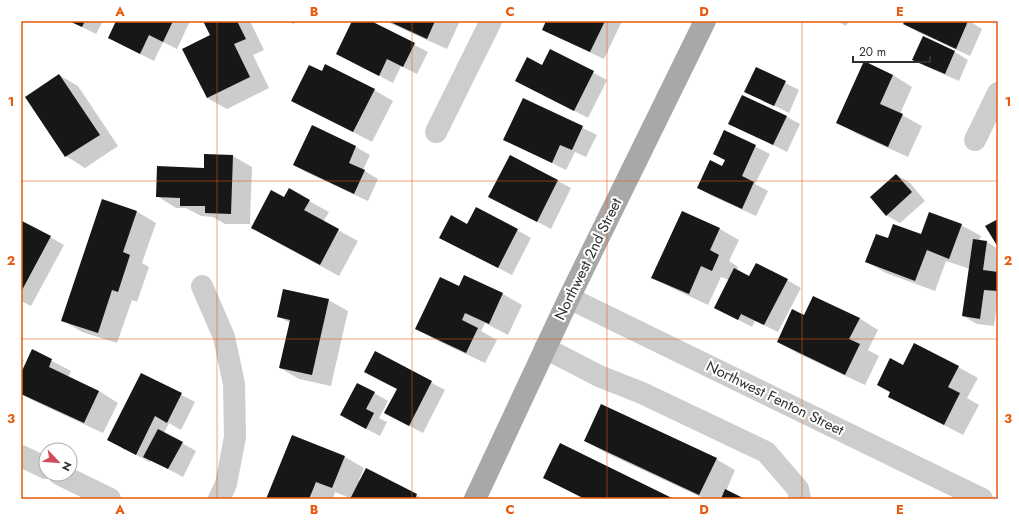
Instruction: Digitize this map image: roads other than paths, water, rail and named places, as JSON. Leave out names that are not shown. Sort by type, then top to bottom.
[{"type":"main road","name":"Northwest 2nd Street","points":[[475,499],[569,298],[705,21]]},
{"type":"street","points":[[436,132],[490,21]]},
{"type":"street","points":[[975,140],[998,92]]},
{"type":"street","points":[[202,286],[224,337],[234,384],[235,438],[226,484],[220,499]]},
{"type":"street","name":"Northwest Fenton Street","points":[[569,298],[982,499]]},
{"type":"street","points":[[545,348],[599,376],[642,393],[766,452],[798,489],[800,499]]},
{"type":"street","points":[[21,456],[38,464]]},
{"type":"street","points":[[75,482],[110,499]]}]
